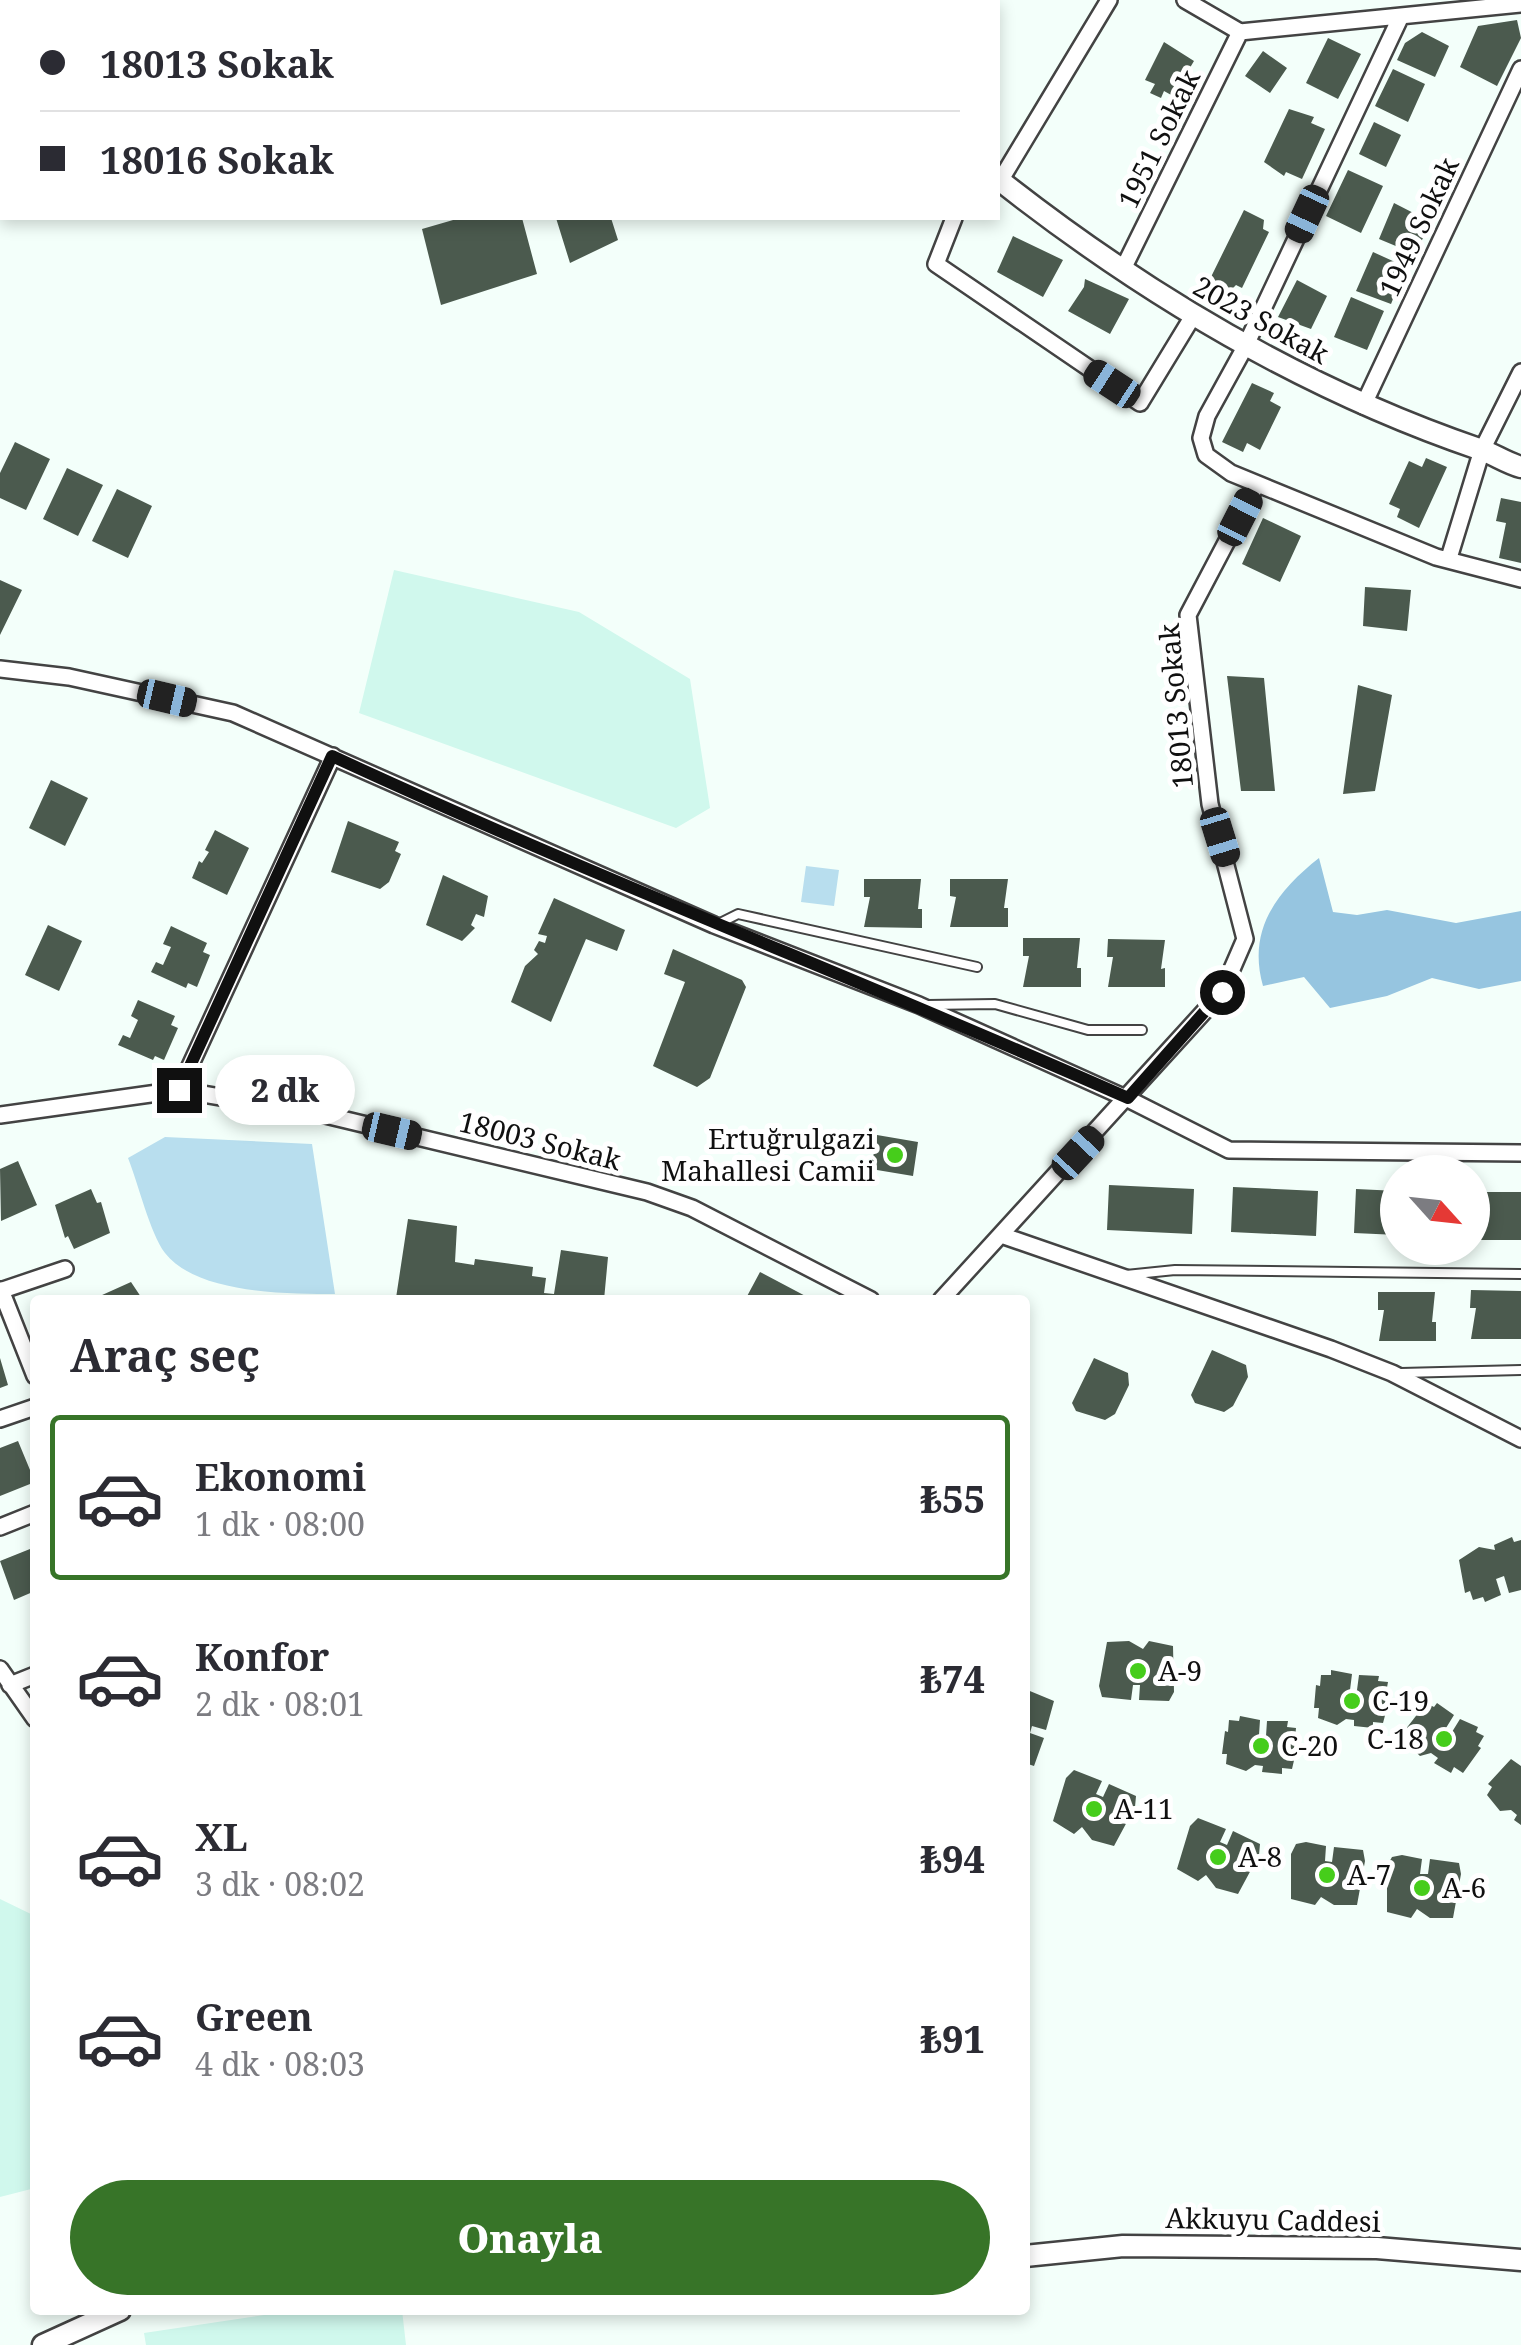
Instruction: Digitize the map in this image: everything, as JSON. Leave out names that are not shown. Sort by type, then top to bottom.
[{"type":"street","points":[[1000,178],[1109,0]]},
{"type":"street","points":[[1185,0],[1240,32],[1521,4]]},
{"type":"street","points":[[1401,16],[1245,346],[1207,416],[1201,438],[1206,455],[1256,484],[1436,557],[1521,580]]},
{"type":"street","name":"1951 Sokak","points":[[1123,269],[1240,32]]},
{"type":"street","name":"1949 Sokak","points":[[1363,406],[1521,70]]},
{"type":"street","name":"2023 Sokak","points":[[1000,181],[1123,269],[1245,346],[1363,406],[1521,467]]},
{"type":"street","points":[[953,220],[936,264],[1140,404],[1193,316]]},
{"type":"street","points":[[1449,558],[1482,450],[1521,372]]},
{"type":"street","name":"18013 Sokak","points":[[946,1295],[1222,992],[1245,939],[1210,804],[1188,615],[1256,484]]},
{"type":"street","points":[[0,669],[69,677],[233,713],[714,926],[918,1005],[1128,1098],[1228,1150],[1521,1153]]},
{"type":"street","points":[[179,1090],[332,756]]},
{"type":"street","name":"18003 Sokak","points":[[0,1114],[179,1090],[321,1114],[647,1192],[692,1208],[861,1295]]},
{"type":"street","points":[[1001,1235],[1392,1374],[1521,1439]]},
{"type":"street","points":[[30,1364],[0,1290],[65,1268]]},
{"type":"street","points":[[0,1419],[30,1409]]},
{"type":"street","points":[[0,1527],[30,1515]]},
{"type":"street","points":[[0,1669],[30,1712]]},
{"type":"street","points":[[10,1685],[30,1677]]},
{"type":"street","name":"Akkuyu Caddesi","points":[[1030,2256],[1142,2246],[1377,2248],[1521,2260]]},
{"type":"street","points":[[43,2345],[109,2315]]},
{"type":"lane","points":[[714,926],[738,914],[977,966]]},
{"type":"lane","points":[[918,1005],[995,1004],[1088,1030],[1142,1030]]},
{"type":"lane","points":[[1119,1275],[1175,1270],[1521,1274]]},
{"type":"lane","points":[[1392,1374],[1521,1370]]},
{"type":"green space","points":[[394,570],[579,612],[690,679],[710,808],[676,828],[359,713]]},
{"type":"green space","points":[[0,1899],[30,1914],[30,2189],[0,2197]]},
{"type":"green space","points":[[264,2315],[403,2315],[406,2345],[146,2345],[144,2333]]},
{"type":"shaded area","points":[[1319,858],[1333,912],[1357,915],[1387,910],[1456,923],[1521,911],[1521,981],[1479,989],[1432,978],[1387,996],[1330,1008],[1304,977],[1263,986],[1259,947],[1269,913],[1290,884]]},
{"type":"shaded area","points":[[806,866],[839,870],[834,906],[801,902]]},
{"type":"shaded area","points":[[165,1137],[312,1144],[335,1294],[244,1289],[198,1277],[180,1267],[165,1253],[154,1233],[128,1158]]},
{"type":"building","points":[[1517,20],[1521,38],[1497,86],[1460,67],[1478,26]]},
{"type":"building","points":[[1422,32],[1449,46],[1435,77],[1397,60],[1405,43]]},
{"type":"building","points":[[1328,38],[1361,54],[1338,99],[1306,83]]},
{"type":"building","points":[[1164,42],[1194,61],[1173,96],[1164,91],[1161,98],[1150,93],[1155,84],[1145,80]]},
{"type":"building","points":[[1263,51],[1287,68],[1270,93],[1245,76]]},
{"type":"building","points":[[1393,69],[1425,84],[1408,122],[1375,106]]},
{"type":"building","points":[[1289,109],[1314,117],[1311,123],[1325,129],[1302,179],[1286,172],[1284,176],[1264,162]]},
{"type":"building","points":[[1374,122],[1401,135],[1386,167],[1359,154]]},
{"type":"building","points":[[1348,170],[1383,186],[1361,233],[1326,216]]},
{"type":"building","points":[[1394,203],[1431,222],[1415,254],[1379,239]]},
{"type":"building","points":[[1244,210],[1264,220],[1263,229],[1269,232],[1242,288],[1236,285],[1230,291],[1209,281]]},
{"type":"building","points":[[453,220],[523,220],[537,274],[441,305],[422,229]]},
{"type":"building","points":[[557,220],[612,220],[618,240],[570,263]]},
{"type":"building","points":[[1013,236],[1063,260],[1043,297],[997,272]]},
{"type":"building","points":[[1373,252],[1406,267],[1391,304],[1356,291]]},
{"type":"building","points":[[1085,279],[1129,299],[1110,334],[1068,311]]},
{"type":"building","points":[[1297,280],[1327,296],[1311,329],[1278,317]]},
{"type":"building","points":[[1351,297],[1384,311],[1367,350],[1334,337]]},
{"type":"building","points":[[1252,383],[1274,393],[1270,401],[1281,407],[1260,450],[1247,443],[1243,452],[1222,442]]},
{"type":"building","points":[[15,442],[50,459],[26,510],[0,498],[0,473]]},
{"type":"building","points":[[1426,458],[1447,467],[1419,528],[1397,517],[1400,509],[1389,504],[1409,461],[1422,467]]},
{"type":"building","points":[[67,468],[103,485],[78,536],[43,519]]},
{"type":"building","points":[[117,489],[152,506],[128,558],[92,541]]},
{"type":"building","points":[[1501,498],[1521,502],[1521,563],[1499,558],[1506,523],[1496,521]]},
{"type":"building","points":[[1263,518],[1301,536],[1280,582],[1242,564]]},
{"type":"building","points":[[0,580],[22,590],[0,635]]},
{"type":"building","points":[[1365,587],[1411,590],[1407,631],[1363,626]]},
{"type":"building","points":[[1227,676],[1264,678],[1275,791],[1241,791]]},
{"type":"building","points":[[1358,685],[1392,695],[1375,791],[1343,794]]},
{"type":"building","points":[[51,780],[88,798],[65,846],[29,828]]},
{"type":"building","points":[[348,821],[399,842],[395,851],[401,854],[389,882],[380,889],[331,872]]},
{"type":"building","points":[[215,830],[249,848],[227,895],[192,878],[199,861],[202,863],[209,852],[205,850]]},
{"type":"building","points":[[443,875],[488,896],[484,917],[476,914],[471,925],[475,928],[462,941],[426,925]]},
{"type":"building","points":[[864,879],[921,879],[918,909],[922,909],[922,928],[864,927],[870,897],[864,897]]},
{"type":"building","points":[[950,879],[1008,879],[1004,908],[1008,908],[1008,927],[950,927],[956,897],[950,896]]},
{"type":"building","points":[[554,898],[625,930],[617,951],[586,939],[551,1022],[511,1002],[525,966],[538,954],[534,950],[539,941],[545,943],[547,936],[538,934]]},
{"type":"building","points":[[48,925],[82,941],[59,991],[25,975]]},
{"type":"building","points":[[171,926],[207,943],[203,952],[210,955],[197,987],[188,983],[186,988],[151,972],[156,962],[163,965],[171,947],[163,944]]},
{"type":"building","points":[[1023,938],[1080,938],[1077,968],[1081,968],[1081,987],[1023,987],[1029,956],[1023,956]]},
{"type":"building","points":[[1108,939],[1165,940],[1161,969],[1165,968],[1165,987],[1108,987],[1113,957],[1107,957]]},
{"type":"building","points":[[673,949],[742,980],[746,987],[710,1078],[697,1087],[653,1066],[685,982],[664,974]]},
{"type":"building","points":[[138,1000],[175,1016],[171,1025],[178,1028],[164,1060],[155,1056],[153,1060],[118,1045],[123,1035],[130,1038],[138,1020],[131,1016]]},
{"type":"building","name":"Ertuğrulgazi Mahallesi Camii","points":[[877,1135],[918,1142],[913,1176],[871,1169]]},
{"type":"building","points":[[18,1161],[37,1205],[1,1221],[0,1169]]},
{"type":"building","points":[[1109,1185],[1194,1189],[1192,1234],[1107,1230]]},
{"type":"building","points":[[1233,1187],[1318,1191],[1316,1236],[1231,1232]]},
{"type":"building","points":[[91,1189],[97,1203],[101,1202],[110,1233],[74,1249],[68,1236],[65,1238],[55,1205]]},
{"type":"building","points":[[1356,1189],[1380,1190],[1380,1234],[1354,1233]]},
{"type":"building","points":[[1490,1192],[1521,1192],[1521,1240],[1490,1240]]},
{"type":"building","points":[[408,1219],[457,1226],[455,1262],[474,1265],[475,1259],[533,1267],[532,1276],[546,1278],[544,1293],[554,1294],[561,1250],[608,1257],[604,1295],[396,1295]]},
{"type":"building","points":[[760,1272],[804,1295],[748,1295]]},
{"type":"building","points":[[131,1282],[140,1295],[102,1295]]},
{"type":"building","points":[[1471,1290],[1521,1291],[1521,1339],[1471,1339],[1476,1308],[1470,1308]]},
{"type":"building","points":[[1378,1292],[1435,1292],[1432,1322],[1436,1322],[1436,1341],[1379,1341],[1384,1310],[1378,1310]]},
{"type":"building","points":[[1212,1350],[1246,1365],[1248,1377],[1233,1406],[1224,1412],[1195,1403],[1191,1395]]},
{"type":"building","points":[[0,1358],[8,1385],[0,1388]]},
{"type":"building","points":[[1094,1358],[1128,1373],[1129,1385],[1115,1414],[1105,1420],[1076,1411],[1072,1403]]},
{"type":"building","points":[[18,1441],[30,1470],[30,1484],[0,1496],[0,1448]]},
{"type":"building","points":[[1512,1537],[1514,1542],[1521,1540],[1521,1590],[1509,1593],[1504,1576],[1496,1579],[1501,1595],[1485,1602],[1483,1597],[1473,1600],[1470,1591],[1465,1593],[1459,1560],[1479,1547],[1495,1550],[1494,1545]]},
{"type":"building","points":[[30,1549],[30,1593],[14,1600],[0,1561]]},
{"type":"building","name":"A-9","points":[[1129,1641],[1143,1649],[1149,1641],[1173,1646],[1174,1692],[1169,1701],[1139,1700],[1140,1685],[1133,1685],[1131,1700],[1102,1697],[1099,1686],[1107,1642]]},
{"type":"building","name":"C-19","points":[[1331,1670],[1352,1674],[1350,1690],[1357,1690],[1359,1675],[1379,1676],[1378,1681],[1388,1682],[1386,1693],[1391,1693],[1383,1723],[1373,1722],[1373,1728],[1354,1726],[1354,1720],[1346,1719],[1337,1725],[1318,1718],[1319,1708],[1314,1708],[1316,1685],[1320,1686],[1321,1675],[1331,1675]]},
{"type":"building","points":[[1030,1691],[1054,1701],[1046,1730],[1032,1726],[1030,1733]]},
{"type":"building","name":"C-18","points":[[1426,1703],[1434,1707],[1437,1703],[1454,1715],[1446,1728],[1452,1732],[1460,1719],[1478,1727],[1476,1732],[1484,1736],[1478,1746],[1481,1748],[1463,1773],[1454,1767],[1451,1773],[1434,1763],[1438,1758],[1431,1753],[1420,1756],[1405,1741],[1410,1733],[1405,1730]]},
{"type":"building","name":"C-20","points":[[1240,1716],[1260,1720],[1259,1735],[1266,1736],[1267,1721],[1288,1721],[1287,1727],[1296,1728],[1295,1739],[1299,1739],[1292,1769],[1282,1768],[1282,1774],[1262,1772],[1263,1766],[1255,1765],[1246,1771],[1226,1764],[1227,1754],[1222,1754],[1225,1731],[1228,1732],[1229,1720],[1239,1721]]},
{"type":"building","points":[[1030,1733],[1044,1738],[1034,1766],[1030,1765]]},
{"type":"building","points":[[1511,1759],[1521,1766],[1521,1825],[1514,1820],[1517,1815],[1511,1810],[1500,1811],[1487,1795],[1492,1787],[1488,1784]]},
{"type":"building","name":"A-11","points":[[1074,1770],[1102,1781],[1096,1794],[1103,1797],[1109,1784],[1136,1796],[1135,1807],[1114,1846],[1092,1840],[1082,1827],[1074,1834],[1053,1821],[1066,1778]]},
{"type":"building","name":"A-8","points":[[1198,1818],[1226,1829],[1220,1842],[1227,1845],[1233,1831],[1260,1844],[1259,1855],[1238,1894],[1216,1888],[1206,1875],[1198,1881],[1177,1869],[1190,1826]]},
{"type":"building","name":"A-7","points":[[1296,1844],[1326,1846],[1325,1861],[1332,1862],[1334,1847],[1363,1850],[1365,1861],[1357,1905],[1334,1905],[1321,1897],[1315,1905],[1291,1899],[1291,1854]]},
{"type":"building","name":"A-6","points":[[1392,1857],[1422,1859],[1420,1874],[1428,1874],[1430,1859],[1459,1863],[1461,1874],[1453,1918],[1430,1918],[1417,1909],[1411,1918],[1387,1912],[1387,1866]]},
{"type":"place","name":"Ertuğrulgazi Mahallesi Camii","points":[[895,1155]]},
{"type":"place","name":"A-9","points":[[1138,1671]]},
{"type":"place","name":"C-19","points":[[1352,1701]]},
{"type":"place","name":"C-18","points":[[1444,1739]]},
{"type":"place","name":"C-20","points":[[1261,1746]]},
{"type":"place","name":"A-11","points":[[1094,1809]]},
{"type":"place","name":"A-8","points":[[1218,1857]]},
{"type":"place","name":"A-7","points":[[1327,1875]]},
{"type":"place","name":"A-6","points":[[1422,1888]]},
{"type":"route","points":[[179,1090],[332,756],[714,926],[918,1005],[1128,1098],[1222,992]]}]
